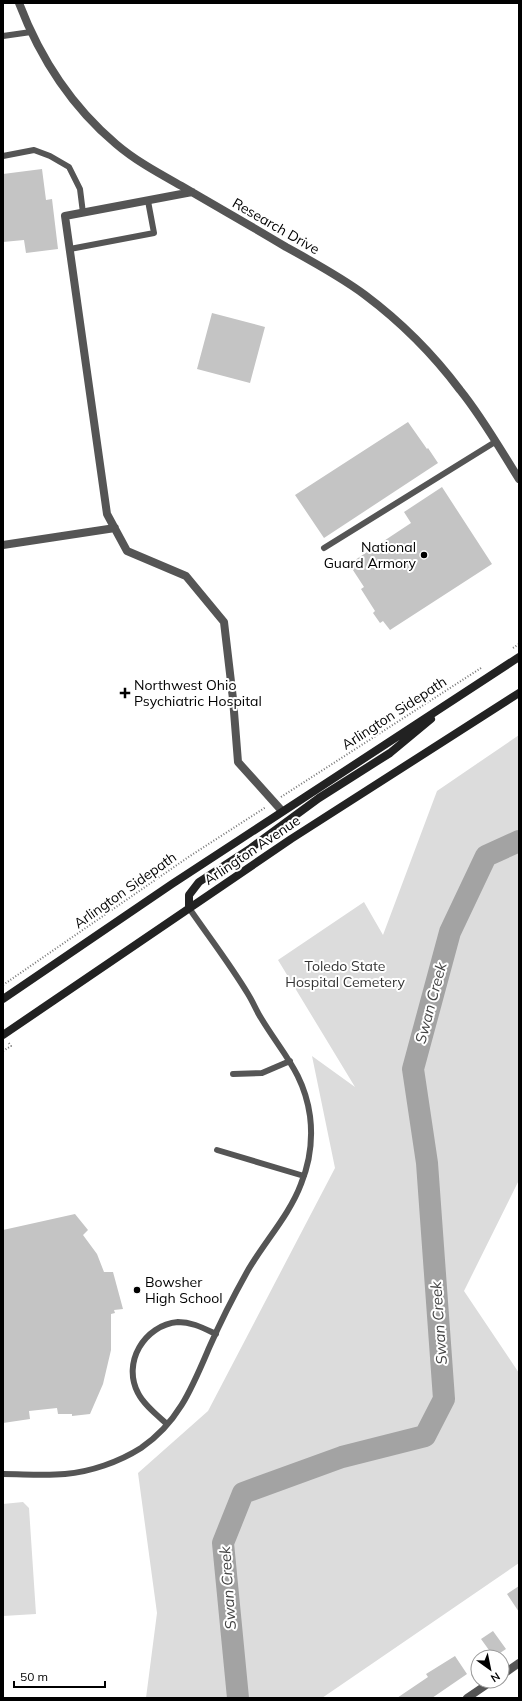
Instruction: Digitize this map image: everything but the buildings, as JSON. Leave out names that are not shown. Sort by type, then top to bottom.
[{"type":"street","name":"Research Drive","points":[[19,3],[45,61],[64,89],[89,119],[117,145],[156,172],[334,274],[364,294],[389,315],[440,364],[462,392],[519,478]]},
{"type":"street","points":[[192,192],[65,216],[107,514],[127,550],[186,576],[224,622],[233,699],[238,762],[282,811]]},
{"type":"street","points":[[3,545],[115,528]]},
{"type":"street","name":"Arlington Avenue","points":[[3,999],[282,811],[519,657]]},
{"type":"street","name":"Arlington Avenue","points":[[6,1038],[189,908],[291,839],[519,693]]},
{"type":"street","points":[[189,908],[189,895],[199,882],[251,848],[319,798],[390,753],[460,696]]},
{"type":"street","points":[[510,1670],[519,1664]]},
{"type":"street","points":[[467,1698],[480,1689]]},
{"type":"lane","points":[[3,36],[31,32]]},
{"type":"lane","points":[[3,156],[34,150],[50,156],[69,167],[80,189],[83,213]]},
{"type":"lane","points":[[70,250],[154,233],[148,201]]},
{"type":"lane","points":[[324,548],[495,442]]},
{"type":"lane","points":[[3,1474],[64,1475],[92,1469],[110,1463],[140,1448],[168,1424],[184,1403],[192,1388],[231,1301],[251,1264],[291,1206],[304,1176],[311,1146],[310,1118],[304,1089],[290,1060],[261,1018],[248,994],[189,908]]},
{"type":"lane","points":[[233,1074],[262,1073],[290,1060]]},
{"type":"lane","points":[[217,1150],[304,1176]]},
{"type":"lane","points":[[168,1424],[144,1402],[134,1385],[132,1366],[134,1356],[138,1348],[152,1333],[169,1323],[190,1323],[216,1334]]},
{"type":"path","points":[[512,648],[519,644]]},
{"type":"path","name":"Arlington Sidepath","points":[[279,799],[486,665]]},
{"type":"path","name":"Arlington Sidepath","points":[[3,985],[190,856],[258,812]]},
{"type":"path","points":[[3,1051],[11,1046],[6,1038]]},
{"type":"green space","name":"Toledo State Hospital Cemetery","points":[[519,735],[519,1180],[464,1291],[519,1373],[519,1563],[322,1698],[146,1698],[157,1613],[138,1473],[208,1411],[335,1168],[312,1056],[355,1087],[278,960],[364,902],[383,935],[437,791]]},
{"type":"green space","points":[[23,1502],[29,1508],[36,1614],[3,1616],[3,1504]]},
{"type":"waterway","name":"Swan Creek","points":[[238,1698],[223,1543],[243,1493],[342,1457],[425,1436],[444,1399],[427,1163],[413,1069],[450,932],[486,856],[519,841]]},
{"type":"place","name":"National Guard Armory","points":[[424,555]]},
{"type":"place","name":"Northwest Ohio Psychiatric Hospital","points":[[125,693]]},
{"type":"place","name":"Bowsher High School","points":[[137,1290]]}]
